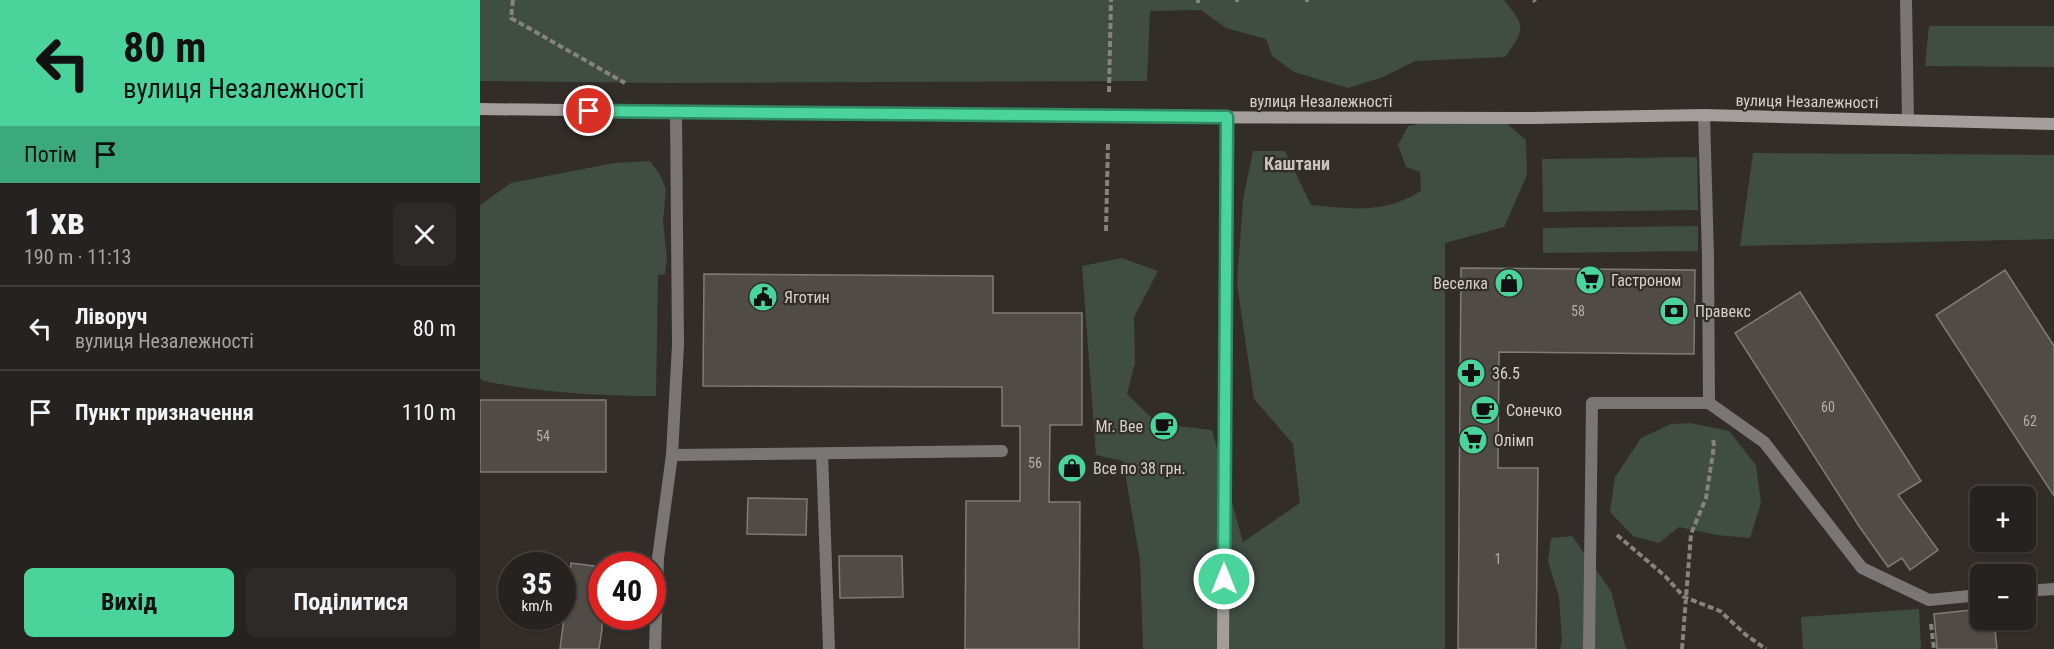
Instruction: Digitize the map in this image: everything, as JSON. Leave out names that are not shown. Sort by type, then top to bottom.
[{"type":"main road","name":"вулиця Незалежності","points":[[480,109],[1108,117],[1533,118],[1704,115],[2054,124]]},
{"type":"main road","points":[[1223,649],[1227,117]]},
{"type":"lane","points":[[1906,0],[1908,120]]},
{"type":"lane","points":[[655,649],[657,558],[672,455],[678,345],[676,113]]},
{"type":"lane","points":[[1704,115],[1708,256],[1708,403]]},
{"type":"lane","points":[[1589,649],[1592,403],[1708,403],[1764,442],[1862,568],[1929,600],[1970,596]]},
{"type":"lane","points":[[672,455],[1002,451]]},
{"type":"lane","points":[[822,454],[829,649]]},
{"type":"lane","points":[[2036,590],[2054,589]]},
{"type":"path","points":[[513,0],[511,18],[635,89]]},
{"type":"path","points":[[1106,231],[1111,0]]},
{"type":"path","points":[[1682,649],[1684,597],[1691,534],[1706,498],[1714,446],[1708,403]]},
{"type":"path","points":[[1590,509],[1665,576],[1684,597],[1720,611],[1746,635],[1766,649]]},
{"type":"green space","points":[[480,0],[1504,0],[1516,16],[1520,28],[1516,40],[1505,57],[1415,61],[1383,77],[1348,88],[1294,72],[1272,56],[1266,39],[1226,28],[1201,10],[1150,11],[1147,81],[664,83],[480,81]]},
{"type":"green space","points":[[1929,26],[2054,26],[2054,67],[1925,66]]},
{"type":"green space","points":[[1430,122],[1506,123],[1526,140],[1527,175],[1504,227],[1445,243],[1445,649],[1143,649],[1140,560],[1123,461],[1096,455],[1082,266],[1122,258],[1158,271],[1134,317],[1135,363],[1127,394],[1158,424],[1212,430],[1243,542],[1300,503],[1293,444],[1254,399],[1237,284],[1243,200],[1253,151],[1285,151],[1311,205],[1381,207],[1421,191],[1420,172],[1406,167],[1398,145],[1408,126]]},
{"type":"green space","points":[[1753,153],[2054,155],[2054,239],[1740,246]]},
{"type":"green space","points":[[1697,157],[1698,210],[1543,212],[1542,159]]},
{"type":"green space","points":[[650,161],[666,189],[663,222],[667,258],[665,274],[658,275],[656,396],[569,393],[483,381],[480,378],[480,205],[511,183],[614,163]]},
{"type":"green space","points":[[1698,226],[1698,251],[1543,253],[1543,228]]},
{"type":"green space","points":[[1691,423],[1729,431],[1756,465],[1761,503],[1750,538],[1717,535],[1679,527],[1659,543],[1633,536],[1610,512],[1615,477],[1641,438],[1671,424]]},
{"type":"green space","points":[[1572,536],[1611,591],[1626,649],[1560,649],[1562,640],[1559,597],[1548,561],[1551,538]]},
{"type":"green space","points":[[1919,609],[1921,649],[1803,649],[1801,617]]},
{"type":"building","points":[[1461,268],[1695,270],[1694,354],[1499,352],[1498,468],[1538,468],[1536,649],[1458,649]]},
{"type":"building","points":[[2005,270],[2054,346],[2054,496],[1936,315]]},
{"type":"building","points":[[704,274],[993,276],[993,313],[1082,313],[1082,425],[1050,425],[1049,502],[1080,502],[1079,649],[965,649],[966,501],[1020,501],[1020,426],[1002,426],[1002,387],[703,386]]},
{"type":"building","points":[[1800,292],[1921,481],[1898,495],[1938,550],[1910,570],[1902,558],[1888,567],[1859,526],[1735,333]]},
{"type":"building","points":[[480,400],[606,400],[606,472],[480,472]]},
{"type":"building","points":[[748,498],[807,499],[806,535],[747,534]]},
{"type":"building","points":[[839,556],[902,556],[903,597],[840,598]]},
{"type":"building","points":[[576,564],[588,565],[588,630],[602,630],[599,649],[560,649],[562,630],[576,630]]},
{"type":"building","points":[[1970,610],[1970,630],[1995,630],[1997,649],[1937,649],[1934,614]]},
{"type":"place","name":"Гастроном","points":[[1590,280]]},
{"type":"place","name":"Веселка","points":[[1509,283]]},
{"type":"place","name":"Яготин","points":[[763,297]]},
{"type":"place","name":"Правекс","points":[[1674,311]]},
{"type":"place","name":"36.5","points":[[1471,373]]},
{"type":"place","name":"Сонечко","points":[[1485,410]]},
{"type":"place","name":"Mr. Bee","points":[[1164,426]]},
{"type":"place","name":"Олімп","points":[[1473,440]]},
{"type":"place","name":"Все по 38 грн.","points":[[1072,468]]},
{"type":"district","name":"Каштани","points":[[1297,164]]},
{"type":"route","points":[[589,111],[1227,117],[1224,579]]}]
